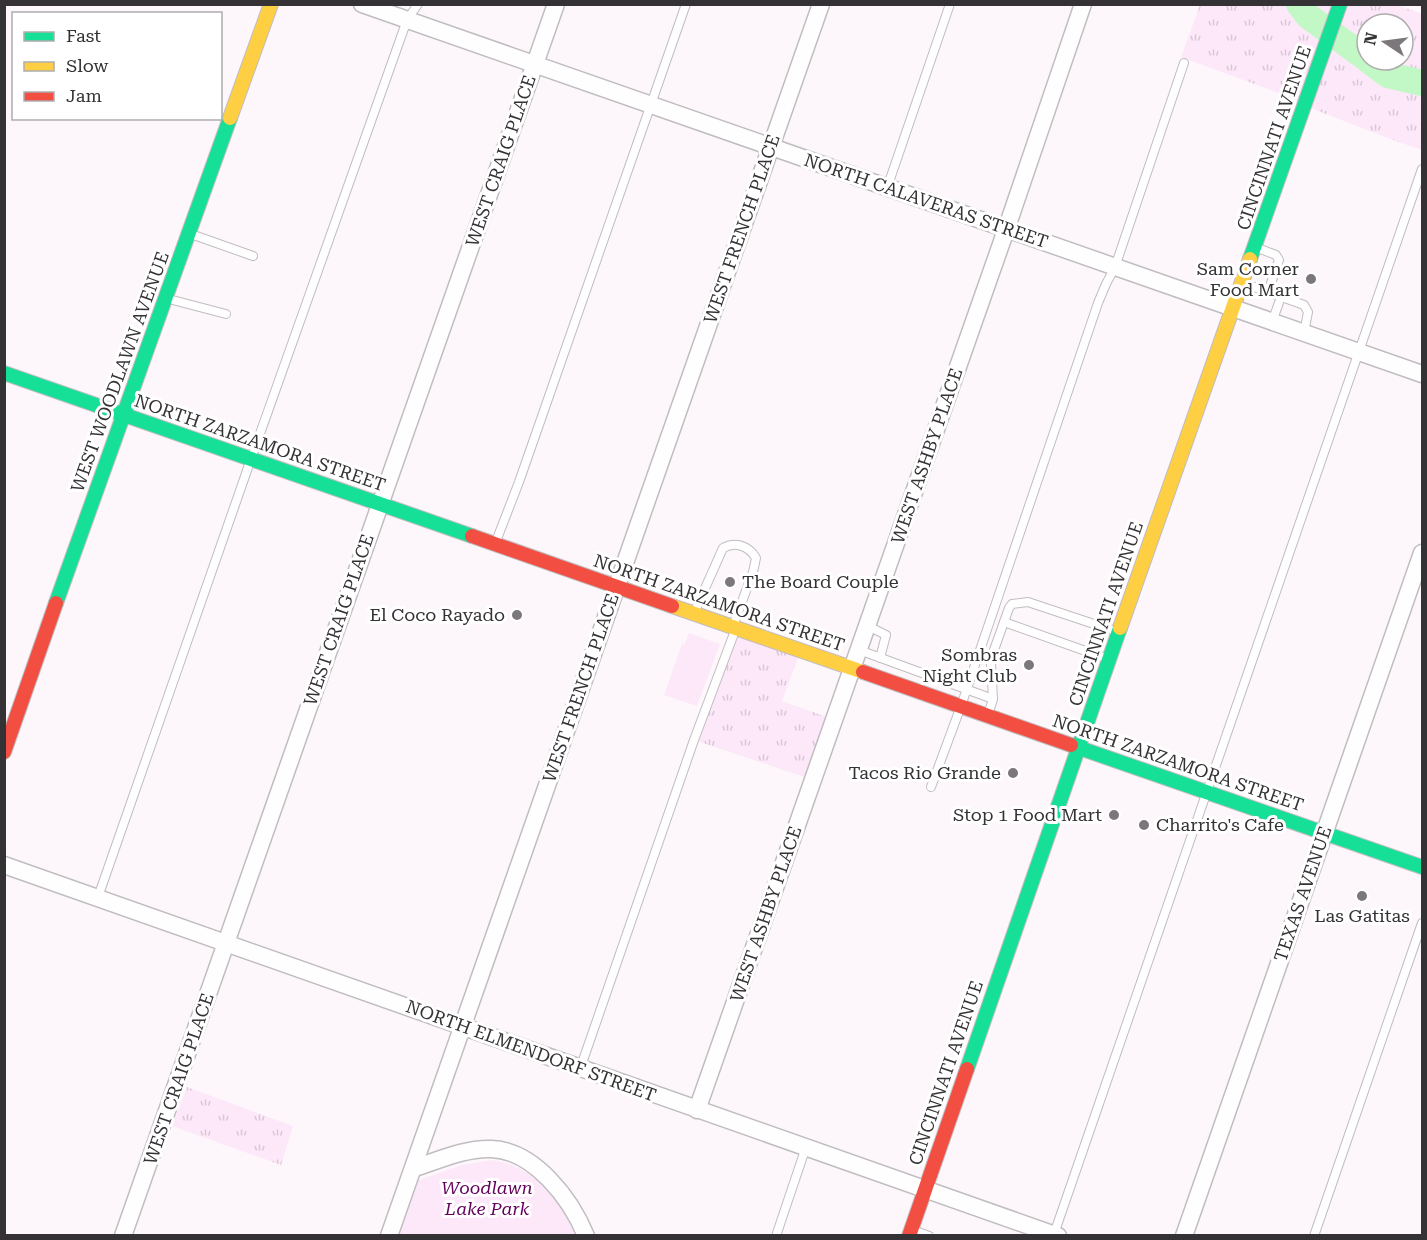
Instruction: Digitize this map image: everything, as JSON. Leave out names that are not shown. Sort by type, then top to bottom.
[{"type":"street","name":"WEST WOODLAWN AVENUE","points":[[4,752],[271,4]]},
{"type":"street","name":"NORTH CALAVERAS STREET","points":[[362,4],[1422,374]]},
{"type":"street","name":"WEST CRAIG PLACE","points":[[123,1236],[556,4]]},
{"type":"street","name":"WEST FRENCH PLACE","points":[[389,1236],[415,1168],[462,1027],[820,4]]},
{"type":"street","name":"WEST ASHBY PLACE","points":[[697,1110],[853,669],[1083,4]]},
{"type":"street","name":"CINCINNATI AVENUE","points":[[910,1232],[1340,4]]},
{"type":"street","name":"NORTH ZARZAMORA STREET","points":[[4,373],[1422,867]]},
{"type":"street","name":"TEXAS AVENUE","points":[[1184,1236],[1422,553]]},
{"type":"street","name":"NORTH ELMENDORF STREET","points":[[4,865],[1056,1235]]},
{"type":"street","points":[[415,1168],[467,1151],[481,1149],[518,1154],[535,1166],[557,1189],[581,1223],[586,1236]]},
{"type":"lane","points":[[98,897],[250,459],[407,20],[418,4]]},
{"type":"lane","points":[[495,544],[519,482],[686,4]]},
{"type":"lane","points":[[887,188],[950,4]]},
{"type":"lane","points":[[931,787],[961,706],[1098,303],[1115,267],[1184,63]]},
{"type":"lane","points":[[1056,1235],[1422,169]]},
{"type":"lane","points":[[188,233],[253,256]]},
{"type":"lane","points":[[1255,247],[1276,255],[1279,260],[1268,292]]},
{"type":"lane","points":[[1242,283],[1304,305],[1308,312],[1304,333]]},
{"type":"lane","points":[[1272,322],[1281,297]]},
{"type":"lane","points":[[165,298],[226,314]]},
{"type":"lane","points":[[580,1069],[753,572],[756,558],[751,550],[729,545],[723,548],[694,613]]},
{"type":"lane","points":[[988,716],[993,699],[991,664],[1012,604],[1028,602],[1119,632]]},
{"type":"lane","points":[[1004,622],[1109,660]]},
{"type":"lane","points":[[868,626],[886,635],[880,657]]},
{"type":"lane","points":[[859,650],[993,699]]},
{"type":"lane","points":[[1314,1236],[1422,922]]},
{"type":"lane","points":[[776,1236],[806,1147]]},
{"type":"lane","points":[[910,1232],[929,1236]]},
{"type":"green space","points":[[1200,5],[1397,5],[1422,14],[1422,150],[1318,111],[1287,96],[1181,57]]},
{"type":"green space","points":[[736,628],[801,650],[782,701],[835,720],[813,780],[694,740]]},
{"type":"green space","points":[[689,633],[720,644],[697,706],[664,695],[682,644],[684,645]]},
{"type":"green space","points":[[187,1087],[293,1126],[281,1165],[172,1126]]},
{"type":"green space","name":"Woodlawn Lake Park","points":[[491,1160],[519,1168],[543,1186],[562,1209],[574,1235],[399,1236],[419,1180],[462,1165]]},
{"type":"waterway","points":[[1299,4],[1308,16],[1355,50]]},
{"type":"waterway","points":[[1384,72],[1422,83]]},
{"type":"traffic: fast","points":[[1250,259],[1340,4]]},
{"type":"traffic: fast","points":[[56,603],[230,118]]},
{"type":"traffic: fast","points":[[4,373],[472,536]]},
{"type":"traffic: fast","points":[[967,1069],[1120,628]]},
{"type":"traffic: fast","points":[[1071,745],[1422,867]]},
{"type":"traffic: slow","points":[[230,118],[271,4]]},
{"type":"traffic: slow","points":[[1120,628],[1250,259]]},
{"type":"traffic: slow","points":[[672,606],[863,672]]},
{"type":"traffic: jam","points":[[472,536],[672,606]]},
{"type":"traffic: jam","points":[[4,752],[56,603]]},
{"type":"traffic: jam","points":[[863,672],[1071,745]]},
{"type":"traffic: jam","points":[[909,1236],[967,1069]]},
{"type":"place","name":"Sam Corner Food Mart","points":[[1311,279]]},
{"type":"place","name":"The Board Couple","points":[[730,582]]},
{"type":"place","name":"El Coco Rayado","points":[[517,615]]},
{"type":"place","name":"Sombras Night Club","points":[[1029,665]]},
{"type":"place","name":"Tacos Rio Grande","points":[[1013,773]]},
{"type":"place","name":"Stop 1 Food Mart","points":[[1114,815]]},
{"type":"place","name":"Charrito's Cafe","points":[[1144,825]]},
{"type":"place","name":"Las Gatitas","points":[[1362,896]]}]
